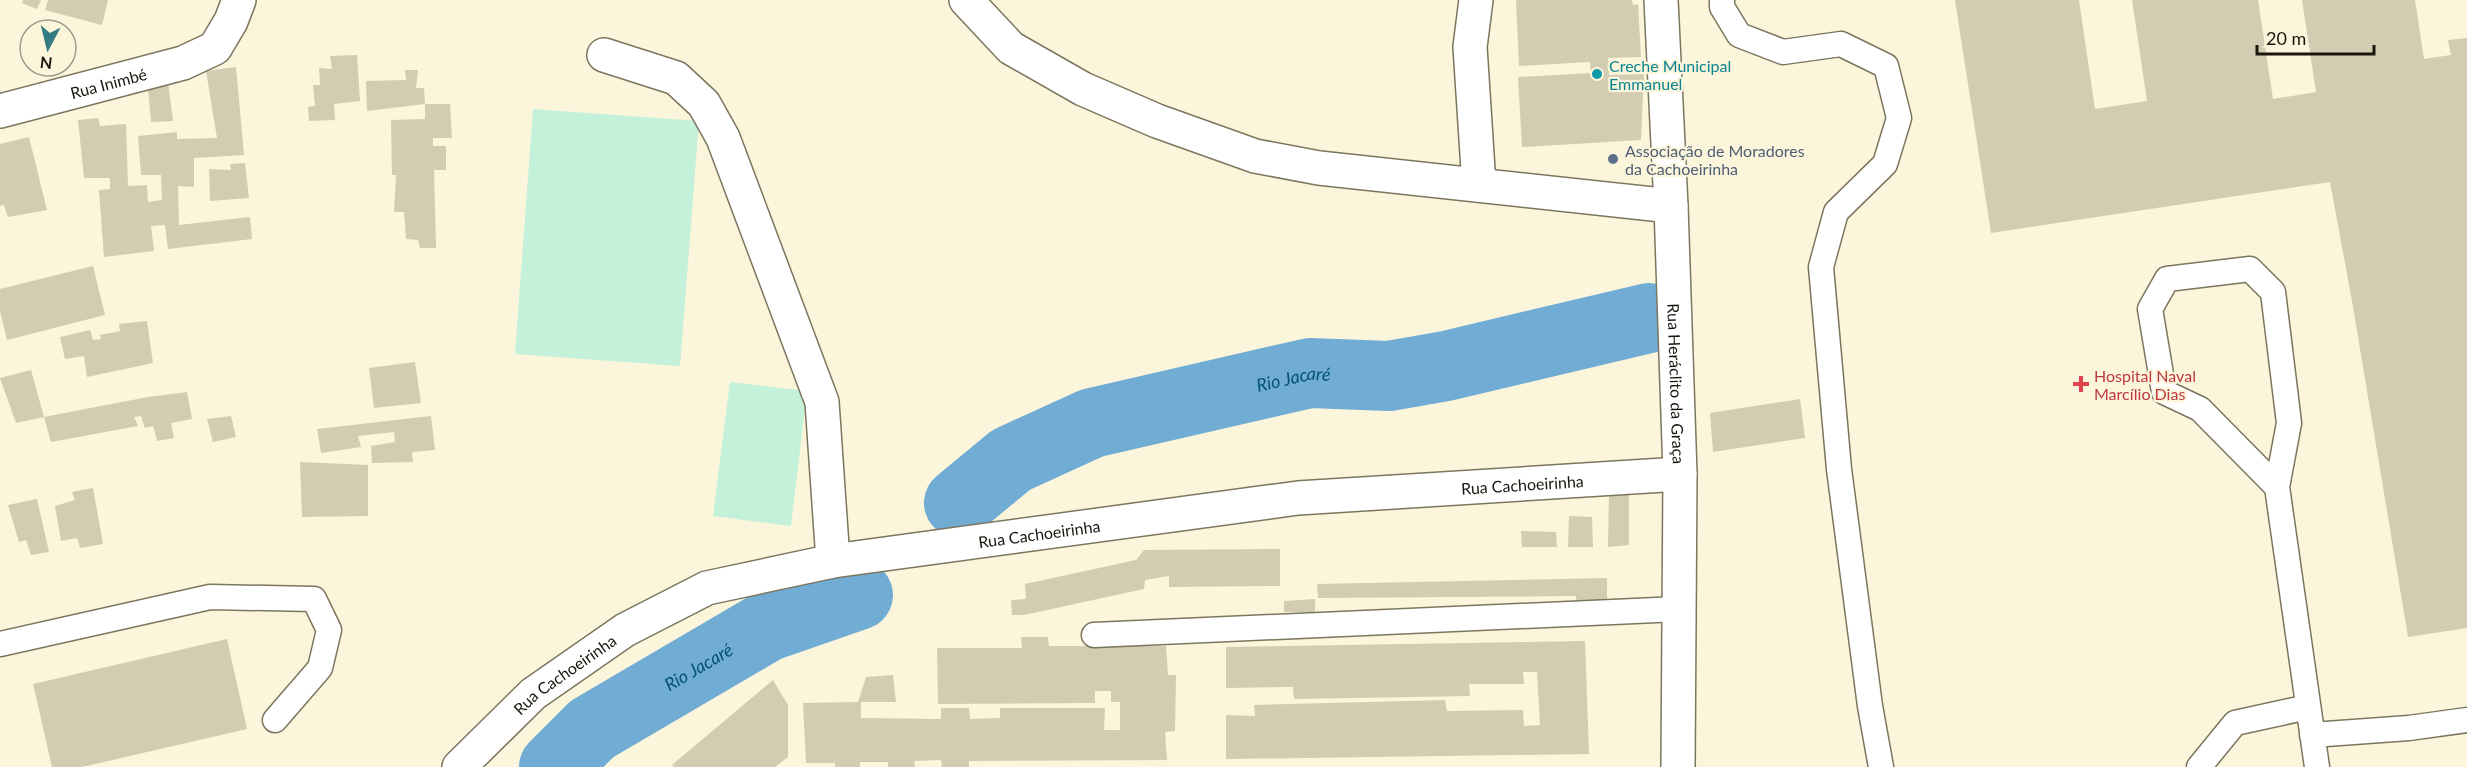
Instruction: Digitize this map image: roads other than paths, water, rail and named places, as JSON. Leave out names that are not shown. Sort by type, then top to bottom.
[{"type":"street","name":"Rua Inimbé","points":[[0,111],[183,63],[215,48],[231,21],[239,0]]},
{"type":"street","points":[[966,0],[1011,48],[1083,89],[1157,122],[1256,156],[1319,168],[1671,206]]},
{"type":"street","points":[[1476,0],[1470,47],[1479,184]]},
{"type":"street","name":"Rua Heráclito da Graça","points":[[1661,0],[1680,474],[1678,767]]},
{"type":"street","points":[[604,56],[676,78],[704,104],[723,138],[822,402],[833,561]]},
{"type":"street","name":"Rua Cachoeirinha","points":[[459,767],[533,694],[625,630],[707,588],[833,561],[1298,498],[1680,474]]},
{"type":"lane","points":[[1722,0],[1722,8],[1739,35],[1783,52],[1841,44],[1886,66],[1899,118],[1885,164],[1836,212],[1821,267],[1839,469],[1870,706],[1881,767]]},
{"type":"lane","points":[[2277,487],[2200,409],[2164,392],[2150,309],[2167,279],[2250,269],[2273,292],[2289,423],[2277,487],[2317,767]]},
{"type":"lane","points":[[0,644],[210,597],[314,599],[329,630],[320,668],[275,720]]},
{"type":"lane","points":[[1094,635],[1679,609]]},
{"type":"lane","points":[[2199,767],[2235,723],[2308,707]]},
{"type":"lane","points":[[2312,735],[2409,728],[2467,720]]},
{"type":"waterway","name":"Rio Jacaré","points":[[959,503],[1011,460],[1092,423],[1310,373],[1389,376],[1446,366],[1649,318]]},
{"type":"waterway","name":"Rio Jacaré","points":[[554,767],[592,729],[766,627],[858,595]]},
{"type":"place","name":"Creche Municipal Emmanuel","points":[[1597,74]]},
{"type":"place","name":"Associação de Moradores da Cachoeirinha","points":[[1613,159]]},
{"type":"place","name":"Hospital Naval Marcílio Dias","points":[[2081,384]]}]
